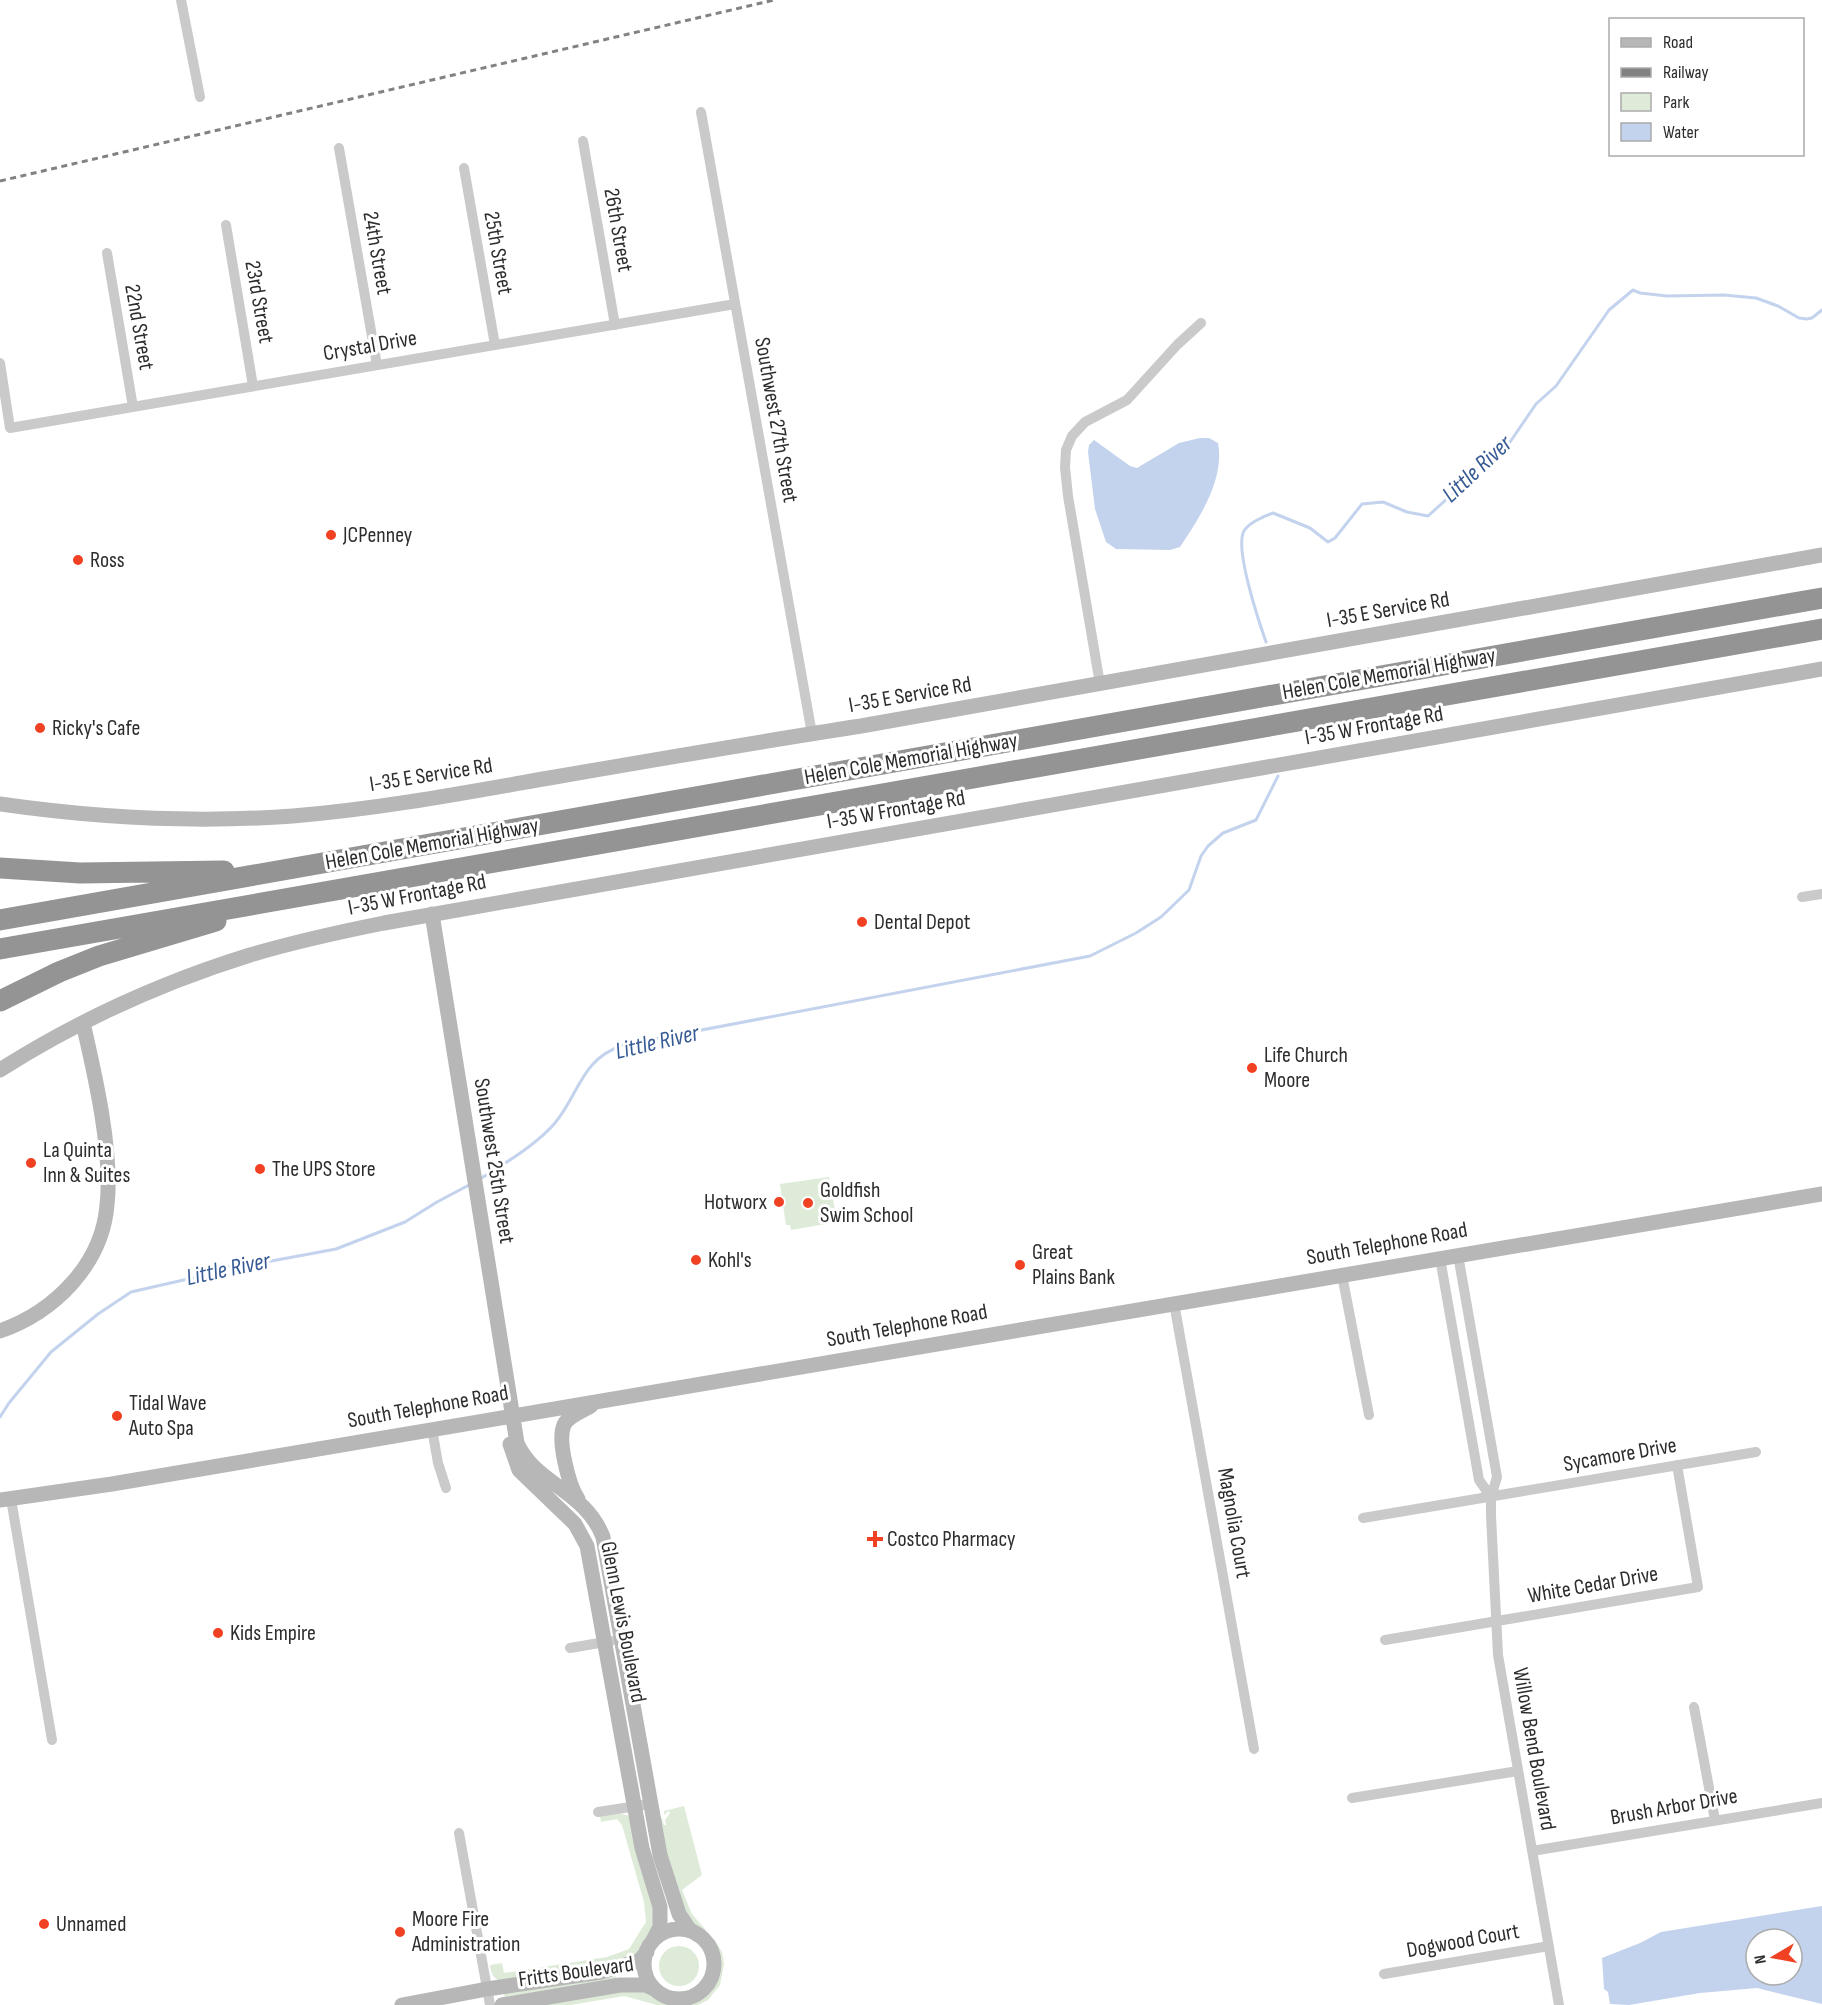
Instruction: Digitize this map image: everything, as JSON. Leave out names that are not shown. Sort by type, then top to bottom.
[{"type":"highway","name":"Helen Cole Memorial Highway","points":[[0,920],[1822,598]]},
{"type":"highway","name":"Helen Cole Memorial Highway","points":[[0,949],[1822,628]]},
{"type":"highway","points":[[0,868],[80,873],[172,870],[275,872]]},
{"type":"highway","points":[[0,1001],[58,972],[99,956],[178,934],[281,899]]},
{"type":"street","points":[[182,0],[200,97]]},
{"type":"street","name":"Southwest 27th Street","points":[[701,112],[812,734]]},
{"type":"street","name":"26th Street","points":[[583,141],[615,325]]},
{"type":"street","name":"24th Street","points":[[339,148],[377,365]]},
{"type":"street","name":"25th Street","points":[[464,168],[495,345]]},
{"type":"street","name":"23rd Street","points":[[226,225],[253,386]]},
{"type":"street","name":"22nd Street","points":[[107,253],[133,407]]},
{"type":"street","name":"Crystal Drive","points":[[0,363],[10,428],[735,304]]},
{"type":"street","points":[[1100,684],[1068,496],[1066,450],[1072,436],[1085,422],[1127,400],[1177,345],[1201,323]]},
{"type":"street","name":"I-35 E Service Rd","points":[[0,804],[86,814],[219,819],[302,815],[396,805],[1100,684],[1822,555]]},
{"type":"street","name":"I-35 W Frontage Rd","points":[[0,1070],[83,1023],[131,1000],[249,956],[334,934],[432,914],[1822,669]]},
{"type":"street","points":[[1803,897],[1822,894]]},
{"type":"street","name":"Southwest 25th Street","points":[[432,914],[513,1414]]},
{"type":"street","points":[[0,1331],[17,1325],[44,1308],[75,1281],[94,1252],[105,1222],[108,1204],[104,1141],[83,1023]]},
{"type":"street","name":"South Telephone Road","points":[[6,1500],[1822,1194]]},
{"type":"street","name":"Willow Bend Boulevard","points":[[1458,1255],[1497,1477],[1491,1497],[1498,1655],[1559,2005]]},
{"type":"street","name":"Willow Bend Boulevard","points":[[1440,1258],[1479,1480],[1491,1497]]},
{"type":"street","points":[[1342,1275],[1369,1415]]},
{"type":"street","name":"Magnolia Court","points":[[1174,1303],[1254,1749]]},
{"type":"street","name":"Glenn Lewis Boulevard","points":[[602,1400],[574,1415],[564,1425],[562,1440],[573,1491],[592,1515],[603,1538],[621,1640],[642,1805],[642,1848],[660,1907],[660,1927],[649,1947]]},
{"type":"street","name":"Glenn Lewis Boulevard","points":[[513,1414],[517,1443],[528,1462],[582,1504]]},
{"type":"street","name":"Glenn Lewis Boulevard","points":[[513,1414],[508,1433],[519,1470],[575,1524],[587,1546],[604,1642],[642,1805],[675,1903],[684,1923],[698,1935]]},
{"type":"street","points":[[432,1428],[438,1463],[446,1488]]},
{"type":"street","name":"Sycamore Drive","points":[[1363,1518],[1756,1452]]},
{"type":"street","name":"White Cedar Drive","points":[[1385,1640],[1698,1587],[1677,1465]]},
{"type":"street","points":[[6,1500],[52,1740]]},
{"type":"street","points":[[570,1648],[621,1640]]},
{"type":"street","points":[[1695,1707],[1715,1820]]},
{"type":"street","points":[[1352,1798],[1518,1771]]},
{"type":"street","name":"Brush Arbor Drive","points":[[1532,1851],[1822,1803]]},
{"type":"street","points":[[598,1812],[642,1805]]},
{"type":"street","points":[[459,1833],[490,2005]]},
{"type":"street","points":[[676,1929],[688,1930],[698,1935],[707,1943],[712,1954],[714,1965],[712,1977],[697,1995],[686,1999],[663,1996],[647,1979],[644,1968],[649,1947],[659,1936],[676,1929]]},
{"type":"street","name":"Dogwood Court","points":[[1384,1974],[1549,1946]]},
{"type":"street","name":"Fritts Boulevard","points":[[402,2005],[601,1972],[639,1961],[649,1947]]},
{"type":"street","name":"Fritts Boulevard","points":[[502,2005],[620,1985],[646,1985],[654,1989]]},
{"type":"green space","name":"Goldfish Swim School","points":[[829,1177],[837,1222],[791,1230],[790,1225],[786,1225],[780,1184]]},
{"type":"green space","points":[[684,1806],[702,1875],[682,1890],[692,1914],[722,1952],[724,1964],[720,1985],[708,2000],[698,2005],[657,2005],[624,1996],[571,2005],[529,2005],[624,1989],[646,1991],[671,2003],[682,2002],[693,1999],[709,1988],[717,1970],[714,1949],[683,1915],[658,1819],[662,1818],[666,1825],[665,1820],[670,1813],[669,1811],[664,1815],[664,1811]]},
{"type":"green space","points":[[621,1814],[631,1819],[651,1894],[655,1924],[648,1942],[627,1961],[502,1982],[496,1979],[490,1965],[502,1963],[504,1973],[607,1957],[629,1949],[646,1922],[644,1902],[622,1825],[617,1819],[601,1822],[600,1816]]},
{"type":"green space","points":[[679,1946],[687,1947],[693,1952],[698,1958],[698,1974],[693,1980],[687,1985],[679,1986],[671,1985],[665,1980],[660,1974],[659,1966],[660,1958],[665,1952],[671,1947]]},
{"type":"green space","points":[[615,1973],[617,1980],[505,1997],[504,1995],[505,1993]]},
{"type":"water","points":[[1209,438],[1218,443],[1218,470],[1209,498],[1180,547],[1170,550],[1116,549],[1106,542],[1095,509],[1089,445],[1094,440],[1130,466],[1137,468],[1179,443]]},
{"type":"water","points":[[1822,1906],[1822,2004],[1757,1988],[1700,1993],[1629,2005],[1610,2004],[1608,1992],[1604,1989],[1602,1958],[1661,1932]]},
{"type":"waterway","name":"Little River","points":[[1266,642],[1245,571],[1242,543],[1243,533],[1248,526],[1273,513],[1310,528],[1328,542],[1335,538],[1362,504],[1383,502],[1407,512],[1428,516],[1470,474],[1508,445],[1536,404],[1556,386],[1609,310],[1633,290],[1667,296],[1724,295],[1756,298],[1778,306],[1799,318],[1807,319],[1822,310]]},
{"type":"waterway","name":"Little River","points":[[480,1179],[519,1154],[547,1131],[563,1112],[589,1068],[609,1051],[623,1045],[1090,956],[1136,933],[1161,917],[1189,890],[1201,856],[1208,846],[1223,833],[1256,820],[1278,776]]},
{"type":"waterway","name":"Little River","points":[[0,1417],[51,1352],[98,1314],[131,1292],[201,1276],[230,1266],[336,1249],[405,1222],[469,1185]]},
{"type":"railway","points":[[0,181],[774,0]]},
{"type":"place","name":"JCPenney","points":[[331,535]]},
{"type":"place","name":"Ross","points":[[78,560]]},
{"type":"place","name":"Ricky's Cafe","points":[[40,728]]},
{"type":"place","name":"Dental Depot","points":[[862,922]]},
{"type":"place","name":"Life Church Moore","points":[[1252,1068]]},
{"type":"place","name":"La Quinta Inn & Suites","points":[[31,1163]]},
{"type":"place","name":"The UPS Store","points":[[260,1169]]},
{"type":"place","name":"Hotworx","points":[[779,1202]]},
{"type":"place","name":"Goldfish Swim School","points":[[808,1203]]},
{"type":"place","name":"Kohl's","points":[[696,1260]]},
{"type":"place","name":"Great Plains Bank","points":[[1020,1265]]},
{"type":"place","name":"Tidal Wave Auto Spa","points":[[117,1416]]},
{"type":"place","name":"Costco Pharmacy","points":[[875,1539]]},
{"type":"place","name":"Kids Empire","points":[[218,1633]]},
{"type":"place","name":"Unnamed","points":[[44,1924]]},
{"type":"place","name":"Moore Fire Administration","points":[[400,1932]]}]
